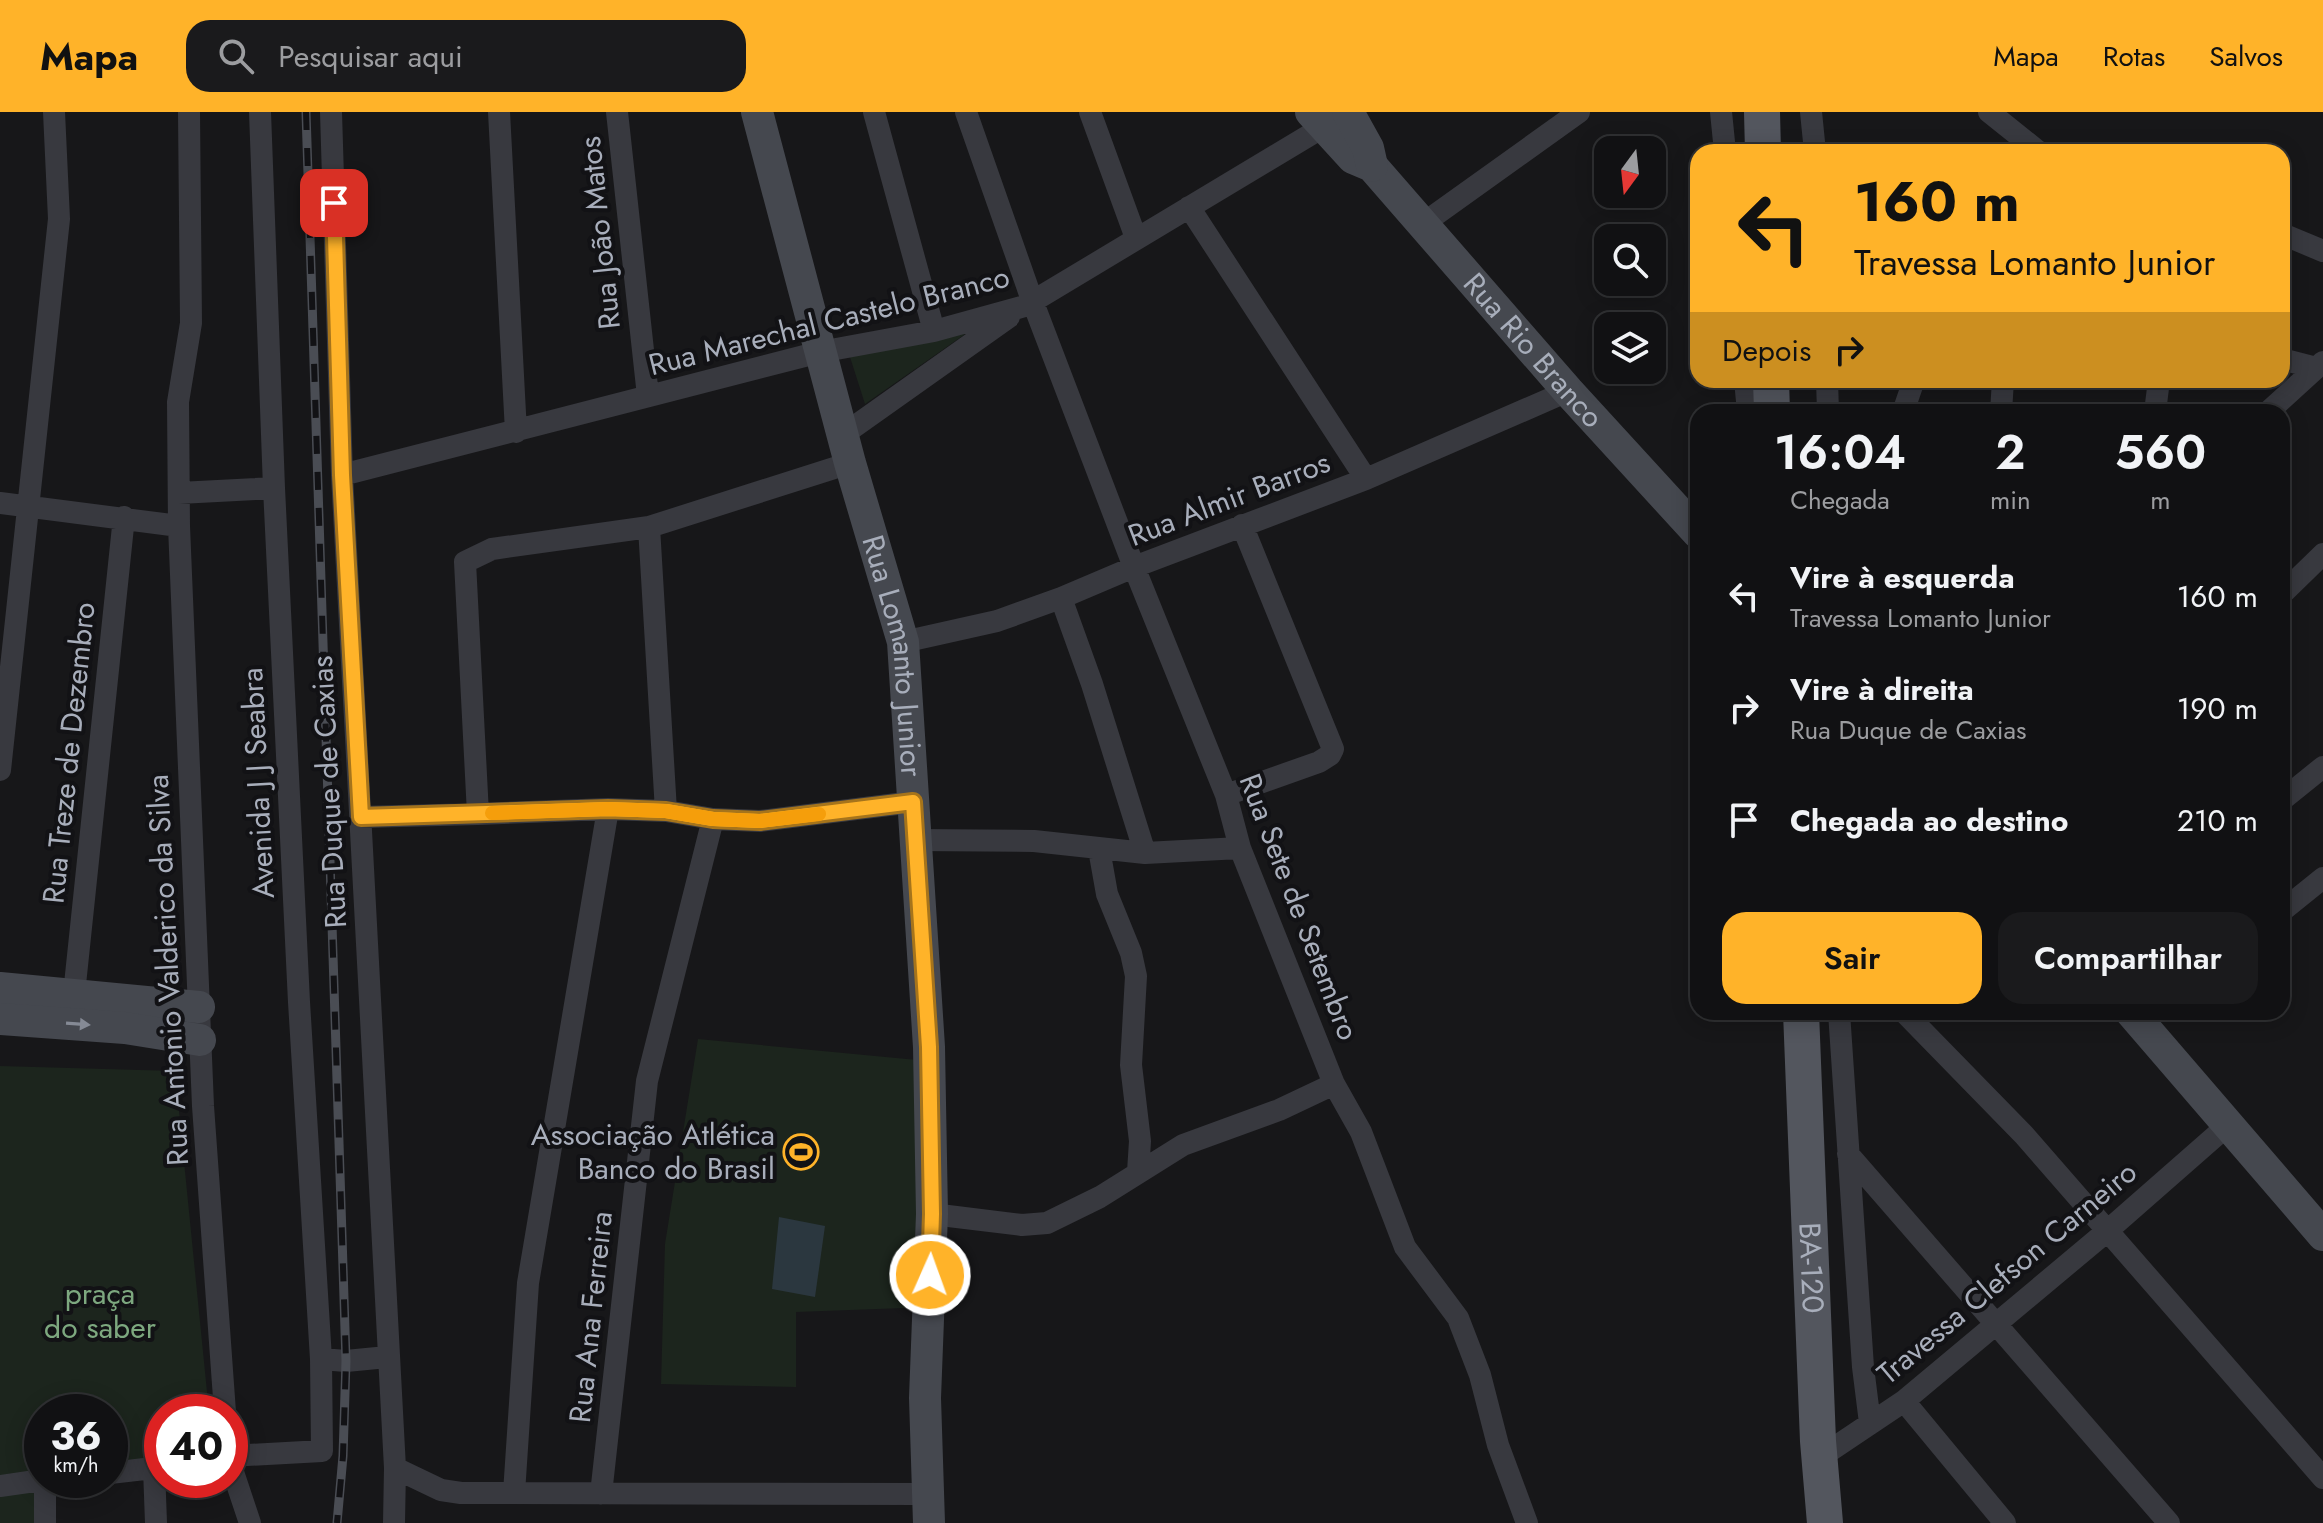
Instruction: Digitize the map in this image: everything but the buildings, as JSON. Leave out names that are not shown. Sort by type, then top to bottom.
[{"type":"main road","points":[[1762,112],[1763,144]]},
{"type":"main road","name":"BA-120","points":[[1801,1020],[1819,1458],[1825,1523]]},
{"type":"street","points":[[0,770],[59,219],[54,112]]},
{"type":"street","points":[[0,503],[179,526],[178,402],[191,323],[189,112]]},
{"type":"street","name":"Avenida J J Seabra","points":[[248,1455],[322,1451],[321,1359],[299,1017],[274,488],[260,112]]},
{"type":"street","name":"Rua Duque de Caxias","points":[[331,112],[342,475],[395,1468],[394,1523]]},
{"type":"street","points":[[499,112],[516,432]]},
{"type":"street","name":"Rua João Matos","points":[[617,112],[648,396]]},
{"type":"street","points":[[757,112],[820,352]]},
{"type":"street","points":[[874,112],[934,331]]},
{"type":"street","name":"Rua Sete de Setembro","points":[[966,112],[1029,303],[1226,795],[1240,848],[1334,1084],[1361,1132],[1405,1247],[1458,1318],[1480,1375],[1498,1445],[1527,1523]]},
{"type":"street","points":[[1090,112],[1136,238]]},
{"type":"street","points":[[1424,223],[1579,112]]},
{"type":"street","points":[[1721,112],[1724,144]]},
{"type":"street","points":[[1811,112],[1814,144]]},
{"type":"street","points":[[1989,112],[2029,144]]},
{"type":"street","name":"Rua Marechal Castelo Branco","points":[[342,475],[820,352],[934,331],[1029,303],[1333,116]]},
{"type":"street","name":"Rua Rio Branco","points":[[1333,116],[1353,158],[1372,166],[1568,391],[1690,524]]},
{"type":"street","points":[[1189,207],[1366,479]]},
{"type":"street","points":[[2290,237],[2323,251]]},
{"type":"street","points":[[478,814],[465,562],[492,549],[649,527],[847,448],[1029,303]]},
{"type":"street","name":"Rua Lomanto Junior","points":[[820,352],[903,642],[929,1047],[932,1214],[925,1398],[928,1509]]},
{"type":"street","points":[[2290,360],[2320,365]]},
{"type":"street","points":[[2277,404],[2320,365]]},
{"type":"street","name":"Rua Almir Barros","points":[[903,642],[997,621],[1061,598],[1366,479],[1568,391]]},
{"type":"street","points":[[179,493],[274,488]]},
{"type":"street","name":"Rua Treze de Dezembro","points":[[74,994],[124,517]]},
{"type":"street","points":[[1226,795],[1319,762],[1333,749],[1242,525]]},
{"type":"street","name":"Rua Antonio Valderico da Silva","points":[[179,526],[200,1040],[224,1394]]},
{"type":"street","points":[[649,527],[666,811]]},
{"type":"street","points":[[2290,586],[2323,554]]},
{"type":"street","points":[[1061,598],[1092,684],[1145,853]]},
{"type":"street","points":[[2290,794],[2323,767]]},
{"type":"street","points":[[361,817],[608,809],[666,811],[713,819],[760,821],[913,802]]},
{"type":"street","points":[[514,1493],[528,1283],[608,809]]},
{"type":"street","name":"Rua Ana Ferreira","points":[[601,1494],[647,1081],[713,819]]},
{"type":"street","points":[[914,840],[1034,841],[1145,853],[1240,848]]},
{"type":"street","points":[[1099,849],[1107,894],[1131,953],[1136,976],[1131,1065],[1140,1141],[1138,1172]]},
{"type":"street","points":[[2290,905],[2323,878]]},
{"type":"street","points":[[0,988],[199,1007]]},
{"type":"street","points":[[0,1019],[125,1028],[200,1040]]},
{"type":"street","points":[[1840,1020],[1870,1423]]},
{"type":"street","points":[[1912,1020],[2024,1135],[2323,1478]]},
{"type":"street","points":[[2144,1020],[2228,1125],[2323,1235]]},
{"type":"street","points":[[932,1214],[1022,1225],[1047,1223],[1100,1197],[1183,1145],[1279,1110],[1334,1084]]},
{"type":"street","name":"Travessa Clefson Carneiro","points":[[1819,1458],[1904,1401],[2228,1125]]},
{"type":"street","points":[[1848,1154],[2169,1523]]},
{"type":"street","points":[[321,1359],[346,1361],[387,1357]]},
{"type":"street","points":[[1904,1401],[2005,1523]]},
{"type":"street","points":[[395,1468],[441,1490],[461,1493],[601,1494],[928,1509]]},
{"type":"street","points":[[0,1486],[24,1483]]},
{"type":"street","points":[[44,1498],[45,1523]]},
{"type":"street","points":[[156,1523],[157,1498]]},
{"type":"street","points":[[242,1498],[250,1523]]},
{"type":"green space","points":[[971,330],[865,404],[850,357]]},
{"type":"green space","name":"Associação Atlética Banco do Brasil","points":[[698,1039],[917,1060],[931,1307],[796,1312],[796,1387],[661,1384],[665,1244]]},
{"type":"green space","name":"praça do saber","points":[[0,1066],[175,1071],[207,1394],[144,1394],[144,1465],[128,1467],[128,1394],[24,1394],[24,1498],[44,1498],[44,1523],[0,1523]]},
{"type":"shaded area","points":[[779,1217],[825,1226],[815,1297],[772,1289]]},
{"type":"railway","points":[[306,112],[346,1361],[337,1523]]},
{"type":"slow traffic","points":[[492,813],[608,809],[666,811],[713,819],[760,821],[819,814]]},
{"type":"place","name":"Associação Atlética Banco do Brasil","points":[[801,1152]]},
{"type":"route","points":[[334,203],[342,475],[361,817],[608,809],[666,811],[713,819],[760,821],[913,802],[929,1047],[930,1275]]}]
